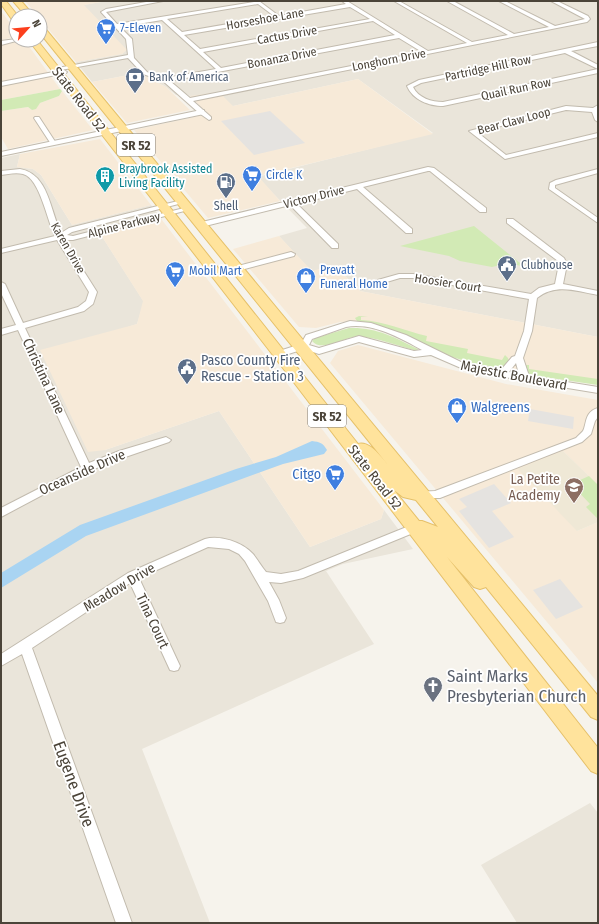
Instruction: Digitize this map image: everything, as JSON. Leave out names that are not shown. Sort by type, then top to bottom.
[{"type":"main road","name":"State Road 52","points":[[48,41],[105,132],[598,764]]},
{"type":"main road","name":"State Road 52","points":[[42,48],[123,128],[598,711]]},
{"type":"main road","points":[[318,404],[340,423],[397,484],[408,493],[422,495]]},
{"type":"main road","points":[[414,528],[422,526],[434,533],[510,615],[536,634]]},
{"type":"street","points":[[161,1],[106,10],[103,12],[129,39],[131,58],[145,73],[165,80],[209,118]]},
{"type":"street","points":[[344,1],[426,52]]},
{"type":"street","points":[[396,1],[470,44]]},
{"type":"street","points":[[449,1],[512,35]]},
{"type":"street","points":[[501,1],[554,27]]},
{"type":"street","name":"Longhorn Drive","points":[[188,100],[587,21],[588,19],[586,17],[553,1]]},
{"type":"street","points":[[116,26],[257,2],[278,17]]},
{"type":"street","name":"Horseshoe Lane","points":[[180,34],[350,5]]},
{"type":"street","points":[[162,18],[219,69]]},
{"type":"street","name":"Cactus Drive","points":[[200,51],[374,20]]},
{"type":"street","name":"Bonanza Drive","points":[[165,80],[399,36]]},
{"type":"street","name":"Partridge Hill Row","points":[[434,105],[427,102],[412,91],[410,86],[419,82],[598,44]]},
{"type":"street","points":[[566,51],[598,67]]},
{"type":"street","points":[[1,84],[131,56]]},
{"type":"street","name":"Quail Run Row","points":[[434,105],[598,71]]},
{"type":"street","name":"Bear Claw Loop","points":[[596,108],[566,108],[472,131],[504,157],[598,135]]},
{"type":"street","points":[[596,108],[598,120]]},
{"type":"street","points":[[1,154],[201,112]]},
{"type":"street","points":[[37,118],[53,143]]},
{"type":"street","name":"Victory Drive","points":[[201,225],[428,169],[432,169],[483,210]]},
{"type":"street","name":"Karen Drive","points":[[1,173],[22,171],[34,176],[46,199],[50,217],[93,292],[90,302],[81,309],[21,326]]},
{"type":"street","points":[[598,171],[558,181],[552,184],[552,189],[598,221]]},
{"type":"street","points":[[358,186],[409,231]]},
{"type":"street","points":[[292,203],[335,246]]},
{"type":"street","name":"Alpine Parkway","points":[[1,251],[60,236],[69,230],[185,205]]},
{"type":"street","points":[[590,216],[598,214]]},
{"type":"street","points":[[510,221],[561,260],[564,264],[564,269],[559,286]]},
{"type":"street","points":[[237,269],[291,254]]},
{"type":"street","name":"Hoosier Court","points":[[363,287],[399,276],[413,276],[533,297]]},
{"type":"street","name":"Christina Lane","points":[[1,284],[86,468]]},
{"type":"street","points":[[525,378],[519,358],[528,333],[533,297],[542,290],[559,286],[598,293]]},
{"type":"street","name":"Majestic Boulevard","points":[[302,347],[308,337],[351,324],[378,327],[461,365],[525,378],[598,390]]},
{"type":"street","points":[[1,332],[21,326]]},
{"type":"street","name":"Majestic Boulevard","points":[[279,354],[302,347],[319,351],[359,339],[414,354],[432,352]]},
{"type":"street","points":[[503,373],[515,359],[519,358]]},
{"type":"street","points":[[422,495],[436,495],[579,440],[588,432],[590,420],[598,411]]},
{"type":"street","name":"Oceanside Drive","points":[[1,513],[52,484],[86,468],[142,446],[166,440]]},
{"type":"street","points":[[258,573],[268,579],[282,580],[299,576],[414,528]]},
{"type":"street","name":"Meadow Drive","points":[[1,662],[132,576],[153,565],[211,542],[234,546],[247,555],[273,600],[280,618]]},
{"type":"street","name":"Tina Court","points":[[132,576],[174,666]]},
{"type":"street","name":"Eugene Drive","points":[[25,646],[124,923]]},
{"type":"shaded area","points":[[25,1],[107,1],[84,5],[127,50],[122,54],[76,62],[48,29],[48,8],[31,8]]},
{"type":"shaded area","points":[[107,1],[598,1],[598,337],[360,291],[334,265],[312,272],[279,236],[307,228],[257,177],[433,133],[358,79],[233,106],[190,96],[185,93],[176,95],[166,87],[139,73],[92,82],[76,62],[122,54],[126,50],[83,5]]},
{"type":"shaded area","points":[[1,11],[8,20],[8,39],[1,40]]},
{"type":"shaded area","points":[[8,44],[8,48],[30,48],[60,89],[1,100],[1,45]]},
{"type":"shaded area","points":[[139,73],[166,87],[190,110],[127,123],[92,82]]},
{"type":"shaded area","points":[[358,79],[433,134],[258,176],[280,201],[208,218],[134,130],[208,114],[190,96],[219,92],[233,106]]},
{"type":"shaded area","points":[[62,91],[93,130],[8,149],[1,137],[1,111],[28,107],[32,110],[40,103],[59,96]]},
{"type":"shaded area","points":[[270,111],[305,143],[254,155],[221,121]]},
{"type":"shaded area","points":[[100,139],[151,205],[72,225],[41,175],[33,169],[17,167],[20,154]]},
{"type":"shaded area","points":[[20,154],[17,167],[33,169],[41,175],[72,225],[151,205],[162,220],[101,235],[144,302],[137,324],[122,329],[105,450],[219,411],[310,547],[381,519],[384,510],[413,549],[343,564],[326,571],[374,644],[142,749],[210,923],[1,923],[1,158]]},
{"type":"shaded area","points":[[162,220],[384,510],[381,519],[310,547],[219,411],[105,450],[88,452],[40,350],[137,324],[143,301],[101,235]]},
{"type":"shaded area","points":[[279,236],[312,271],[334,265],[360,291],[598,337],[598,383],[529,373],[473,362],[383,324],[361,321],[340,322],[316,328],[299,327],[233,249]]},
{"type":"shaded area","points":[[358,345],[506,384],[598,400],[598,485],[563,451],[577,531],[598,522],[598,683],[330,363],[338,351]]},
{"type":"shaded area","points":[[530,409],[574,417],[573,429],[528,421]]},
{"type":"shaded area","name":"La Petite Academy","points":[[563,451],[598,485],[598,522],[577,531],[518,469]]},
{"type":"shaded area","points":[[494,484],[511,503],[492,511],[514,537],[489,548],[459,511],[467,507],[459,499]]},
{"type":"shaded area","points":[[560,579],[583,607],[556,619],[533,590]]},
{"type":"shaded area","points":[[590,803],[598,813],[598,923],[517,923],[481,865]]},
{"type":"green space","points":[[60,89],[62,91],[59,96],[40,103],[36,109],[32,110],[28,107],[1,111],[1,100]]},
{"type":"green space","points":[[474,226],[525,267],[509,263],[492,267],[460,261],[449,256],[400,246]]},
{"type":"green space","points":[[359,316],[368,317],[361,317],[361,320],[386,324],[427,336],[426,341],[468,349],[467,353],[502,360],[505,355],[509,362],[504,367],[499,368],[468,362],[446,355],[387,328],[357,321],[355,318]]},
{"type":"green space","points":[[349,328],[376,331],[418,349],[417,351],[376,339],[360,337],[353,337],[326,345],[316,344],[312,341],[315,338]]},
{"type":"green space","points":[[525,365],[529,365],[529,369],[598,379],[598,385],[530,375],[526,373]]},
{"type":"green space","points":[[589,476],[598,485],[598,519],[586,507],[590,504],[571,484]]},
{"type":"water","points":[[312,441],[323,444],[327,450],[324,454],[283,464],[86,536],[1,588],[1,573],[80,525],[236,469],[276,457]]},
{"type":"place","name":"7-Eleven","points":[[106,45]]},
{"type":"place","name":"Bank of America","points":[[135,94]]},
{"type":"place","name":"Circle K","points":[[252,192]]},
{"type":"place","name":"Braybrook Assisted Living Facility","points":[[105,193]]},
{"type":"place","name":"Shell","points":[[226,199]]},
{"type":"place","name":"Clubhouse","points":[[507,282]]},
{"type":"place","name":"Mobil Mart","points":[[175,288]]},
{"type":"place","name":"Prevatt Funeral Home","points":[[306,294]]},
{"type":"place","name":"Pasco County Fire Rescue - Station 3","points":[[187,385]]},
{"type":"place","name":"Walgreens","points":[[457,424]]},
{"type":"place","name":"Citgo","points":[[335,491]]},
{"type":"place","name":"La Petite Academy","points":[[574,504]]},
{"type":"place","name":"Saint Marks Presbyterian Church","points":[[433,703]]}]
